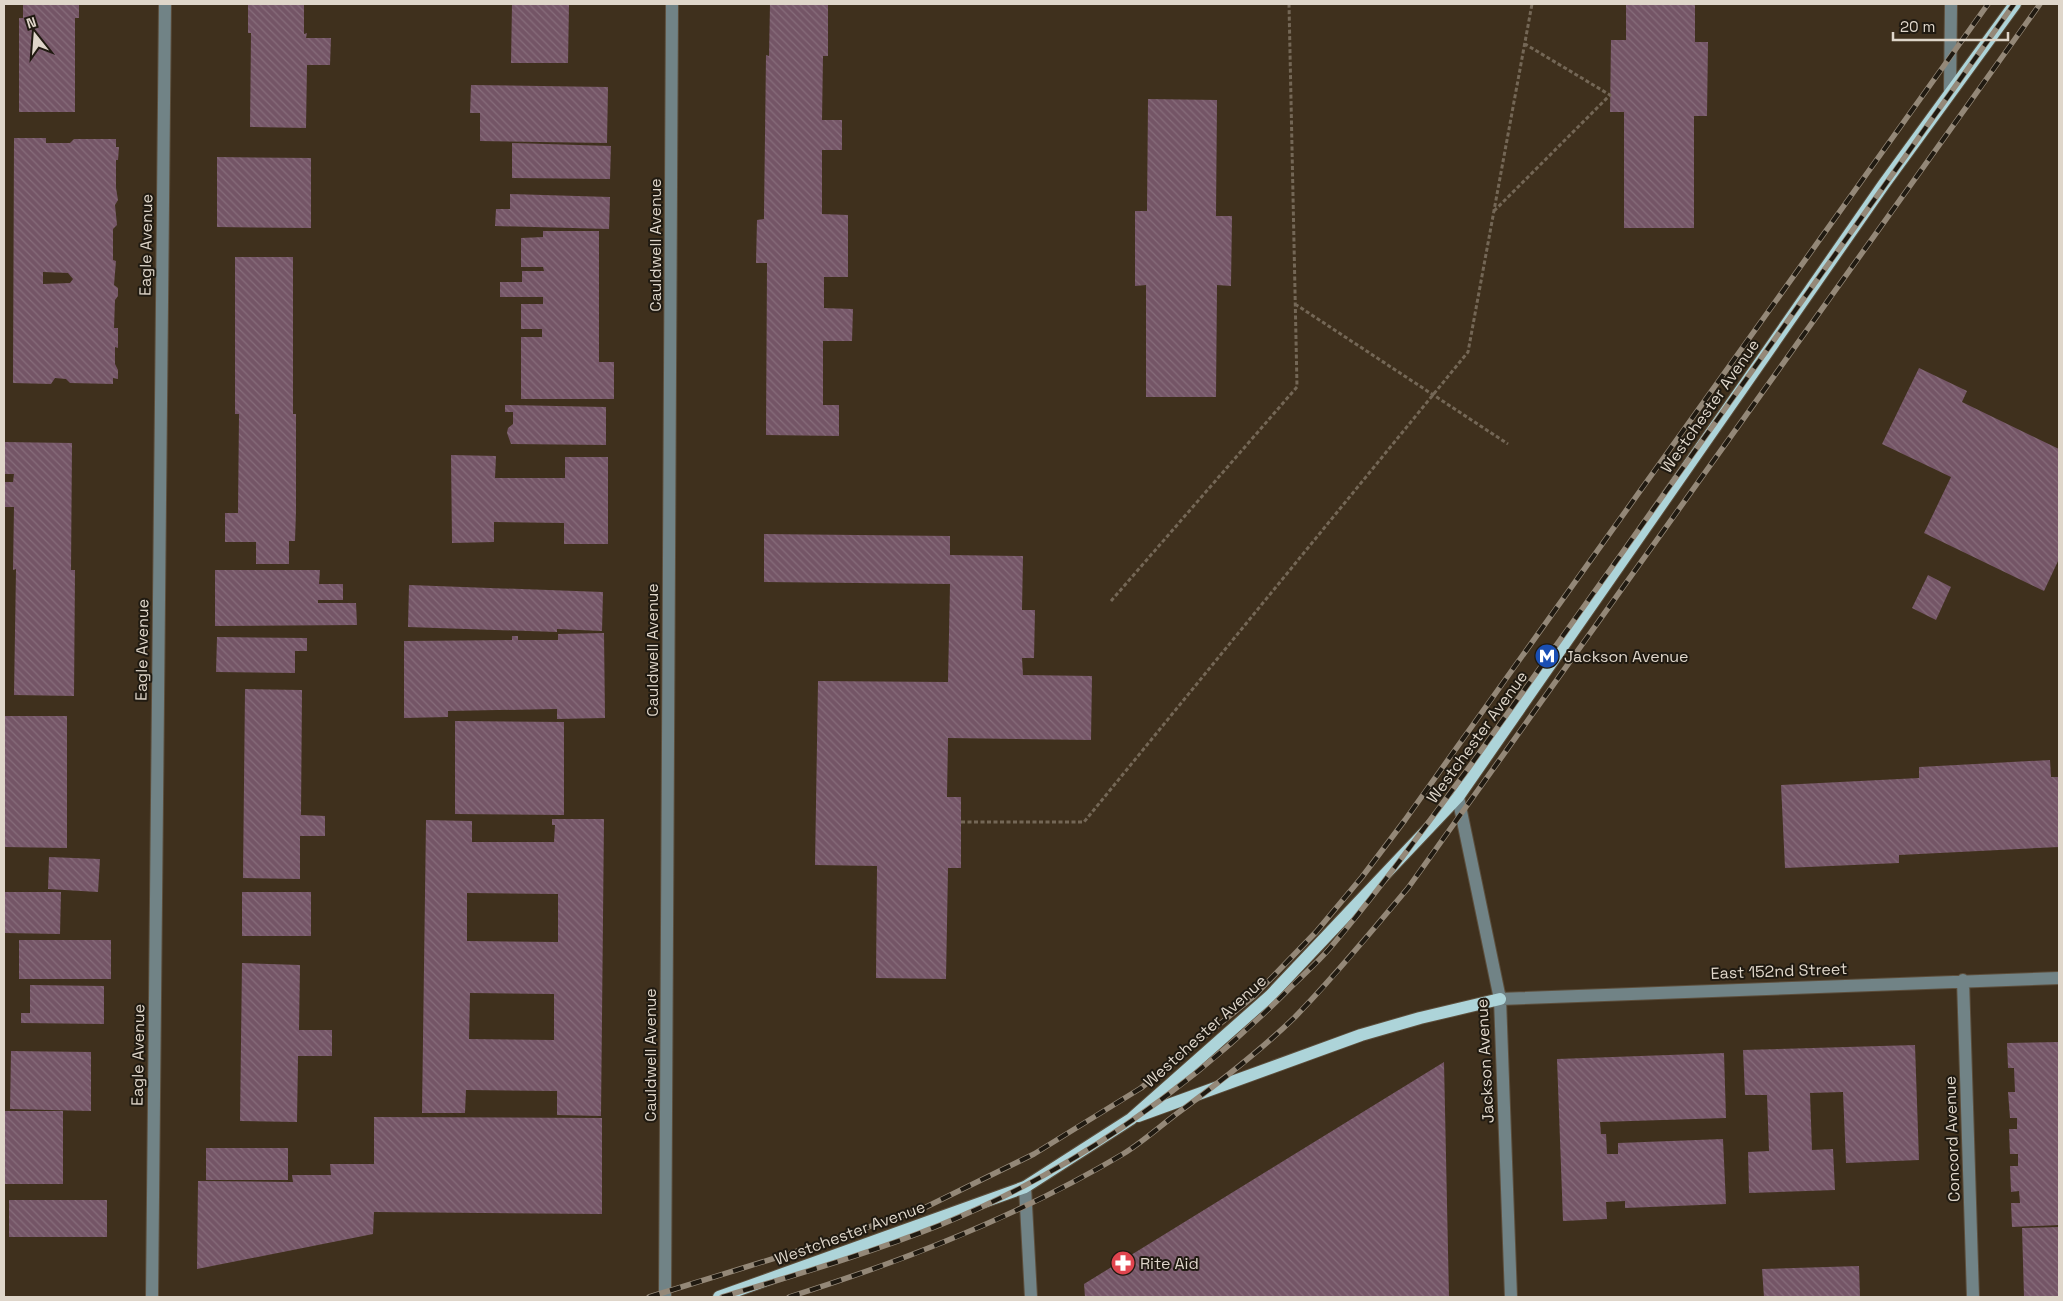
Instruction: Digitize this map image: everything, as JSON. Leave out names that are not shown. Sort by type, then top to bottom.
[{"type":"main road","name":"Westchester Avenue","points":[[719,1297],[1025,1186],[1131,1119],[1270,996],[1458,797],[1950,91],[2015,4]]},
{"type":"main road","points":[[1131,1119],[1362,1036],[1420,1018],[1500,998]]},
{"type":"street","name":"Eagle Avenue","points":[[152,1297],[165,4]]},
{"type":"street","name":"Cauldwell Avenue","points":[[665,1297],[672,4]]},
{"type":"street","points":[[1950,91],[1951,4]]},
{"type":"street","name":"Jackson Avenue","points":[[1458,797],[1500,998],[1511,1297]]},
{"type":"street","name":"East 152nd Street","points":[[1500,998],[2059,978]]},
{"type":"street","name":"Concord Avenue","points":[[1963,980],[1973,1297]]},
{"type":"street","points":[[1025,1186],[1031,1297]]},
{"type":"path","points":[[1111,601],[1297,387],[1289,4]]},
{"type":"path","points":[[961,822],[1084,822],[1468,352],[1532,4]]},
{"type":"path","points":[[1494,211],[1610,95],[1525,44]]},
{"type":"path","points":[[1294,304],[1508,444]]},
{"type":"building","points":[[23,4],[79,4],[79,18],[75,18],[75,112],[19,112],[19,18],[23,18]]},
{"type":"building","points":[[248,4],[304,4],[304,34],[307,33],[306,38],[331,38],[330,65],[307,65],[306,128],[250,127],[251,33],[248,33]]},
{"type":"building","points":[[512,4],[569,4],[568,63],[511,63]]},
{"type":"building","points":[[770,4],[828,4],[828,56],[823,56],[822,120],[842,120],[842,150],[822,150],[822,214],[848,215],[848,277],[824,277],[824,308],[853,309],[852,341],[823,341],[823,405],[839,405],[839,436],[766,435],[767,263],[756,263],[757,220],[764,219],[766,55],[769,56]]},
{"type":"building","points":[[1626,4],[1695,4],[1695,42],[1708,42],[1707,116],[1694,116],[1694,228],[1624,228],[1624,112],[1610,112],[1611,40],[1626,40]]},
{"type":"building","points":[[471,85],[608,87],[607,143],[480,141],[480,113],[470,113]]},
{"type":"building","points":[[1148,99],[1217,100],[1216,216],[1232,216],[1231,286],[1217,285],[1216,397],[1146,397],[1146,285],[1135,286],[1135,211],[1147,211]]},
{"type":"building","points":[[14,138],[46,138],[46,143],[70,143],[74,139],[116,139],[116,147],[119,147],[118,160],[116,160],[118,200],[115,205],[117,225],[113,229],[113,260],[116,261],[114,285],[118,288],[118,296],[115,300],[114,328],[118,328],[118,348],[115,347],[115,364],[118,370],[118,379],[113,378],[113,384],[70,383],[66,379],[55,378],[51,384],[13,383]],"holes":[[[43,272],[68,273],[73,279],[70,283],[43,284]]]},
{"type":"building","points":[[512,143],[611,146],[610,179],[512,178]]},
{"type":"building","points":[[217,157],[311,158],[311,228],[217,227]]},
{"type":"building","points":[[510,194],[610,197],[609,229],[495,226],[496,209],[510,209]]},
{"type":"building","points":[[543,231],[599,231],[599,362],[614,362],[614,399],[521,399],[521,337],[542,337],[542,329],[521,329],[521,304],[543,304],[543,297],[500,297],[500,282],[522,282],[522,271],[544,271],[543,267],[521,267],[521,238],[543,237]]},
{"type":"building","points":[[235,257],[293,257],[293,414],[296,414],[296,511],[295,541],[289,541],[289,564],[256,564],[256,542],[225,542],[225,513],[238,513],[239,414],[235,414]]},
{"type":"building","points":[[1919,368],[1967,391],[1962,402],[2059,449],[2059,559],[2044,591],[1924,533],[1951,477],[1882,444]]},
{"type":"building","points":[[505,405],[606,407],[606,445],[511,444],[507,433],[508,428],[513,424],[513,412],[505,412]]},
{"type":"building","points":[[4,442],[72,443],[71,570],[75,570],[74,696],[14,695],[16,569],[13,570],[14,507],[4,507],[4,482],[13,482],[14,474],[4,474]]},
{"type":"building","points":[[451,455],[496,456],[495,478],[565,478],[565,457],[608,457],[608,544],[564,544],[564,523],[494,522],[494,542],[452,543]]},
{"type":"building","points":[[764,534],[950,536],[950,555],[1023,556],[1022,610],[1035,610],[1034,658],[1022,658],[1023,675],[1092,676],[1091,740],[948,738],[947,797],[961,797],[961,868],[948,868],[946,979],[876,978],[877,866],[815,865],[818,681],[948,682],[950,584],[764,582]]},
{"type":"building","points":[[215,570],[320,570],[319,584],[343,584],[343,600],[318,600],[318,603],[356,603],[357,625],[215,626]]},
{"type":"building","points":[[1928,575],[1951,587],[1936,620],[1912,608]]},
{"type":"building","points":[[409,585],[603,592],[602,631],[557,629],[557,632],[408,627]]},
{"type":"building","points":[[604,633],[605,718],[557,719],[557,709],[448,711],[448,717],[404,718],[404,641],[512,640],[512,636],[518,636],[518,640],[558,640],[558,634]]},
{"type":"building","points":[[217,637],[307,638],[307,651],[295,651],[295,673],[216,672]]},
{"type":"building","points":[[245,689],[302,690],[301,815],[325,816],[325,836],[300,836],[300,879],[243,878]]},
{"type":"building","points":[[4,716],[67,716],[67,848],[4,847]]},
{"type":"building","points":[[455,721],[564,722],[564,815],[455,814]]},
{"type":"building","points":[[2050,760],[2051,777],[2059,777],[2059,847],[1899,855],[1899,863],[1785,868],[1781,785],[1919,778],[1919,767]]},
{"type":"building","points":[[552,819],[604,819],[601,1116],[557,1115],[557,1091],[466,1090],[465,1113],[422,1113],[426,820],[472,821],[472,842],[554,842],[555,825],[552,825]],"holes":[[[467,893],[558,894],[558,942],[467,941]],[[470,993],[554,994],[554,1040],[469,1039]]]},
{"type":"building","points":[[49,857],[100,859],[98,892],[48,889]]},
{"type":"building","points":[[4,892],[61,892],[60,934],[4,933]]},
{"type":"building","points":[[242,892],[311,892],[311,936],[242,936]]},
{"type":"building","points":[[19,940],[111,940],[111,979],[19,979]]},
{"type":"building","points":[[242,963],[300,965],[299,1030],[332,1030],[332,1056],[298,1056],[297,1122],[240,1121]]},
{"type":"building","points":[[30,985],[104,986],[104,1024],[21,1023],[21,1013],[30,1013]]},
{"type":"building","points":[[2059,1042],[2059,1225],[2012,1227],[2011,1203],[2020,1203],[2019,1191],[2011,1192],[2010,1166],[2018,1166],[2018,1154],[2010,1154],[2009,1129],[2017,1129],[2017,1118],[2010,1118],[2008,1092],[2015,1092],[2014,1068],[2008,1068],[2007,1043]]},
{"type":"building","points":[[1915,1045],[1919,1160],[1846,1163],[1843,1092],[1810,1093],[1812,1150],[1833,1149],[1835,1190],[1749,1193],[1748,1152],[1769,1151],[1767,1095],[1745,1095],[1743,1050]]},
{"type":"building","points":[[11,1051],[91,1052],[91,1111],[10,1109]]},
{"type":"building","points":[[1724,1053],[1726,1118],[1600,1122],[1601,1134],[1606,1134],[1607,1154],[1618,1154],[1618,1143],[1723,1139],[1726,1204],[1625,1208],[1625,1201],[1606,1202],[1607,1219],[1563,1221],[1557,1059]]},
{"type":"building","points":[[1444,1062],[1449,1297],[1085,1297],[1084,1284]]},
{"type":"building","points":[[4,1111],[63,1111],[63,1184],[4,1184]]},
{"type":"building","points":[[374,1117],[602,1118],[602,1214],[374,1212],[373,1234],[197,1269],[198,1181],[293,1182],[292,1175],[331,1175],[330,1164],[374,1164]]},
{"type":"building","points":[[206,1148],[288,1148],[288,1180],[206,1180]]},
{"type":"building","points":[[9,1200],[107,1200],[107,1237],[9,1237]]},
{"type":"building","points":[[2059,1227],[2059,1297],[2024,1297],[2022,1228]]},
{"type":"building","points":[[1859,1266],[1860,1297],[1764,1297],[1762,1269]]},
{"type":"railway","points":[[649,1297],[798,1251],[924,1208],[1034,1154],[1141,1088],[1254,996],[1316,932],[1362,877],[1405,820],[1988,4]]},
{"type":"railway","points":[[722,1297],[831,1264],[913,1236],[988,1204],[1035,1180],[1081,1154],[1125,1125],[1210,1062],[1315,964],[1399,862],[1465,773],[2014,4]]},
{"type":"railway","points":[[789,1297],[875,1268],[960,1235],[1002,1217],[1084,1176],[1123,1154],[1143,1140],[1236,1068],[1295,1017],[1339,970],[1408,888],[2040,4]]},
{"type":"place","name":"Jackson Avenue","points":[[1547,656]]},
{"type":"place","name":"Rite Aid","points":[[1123,1263]]}]
